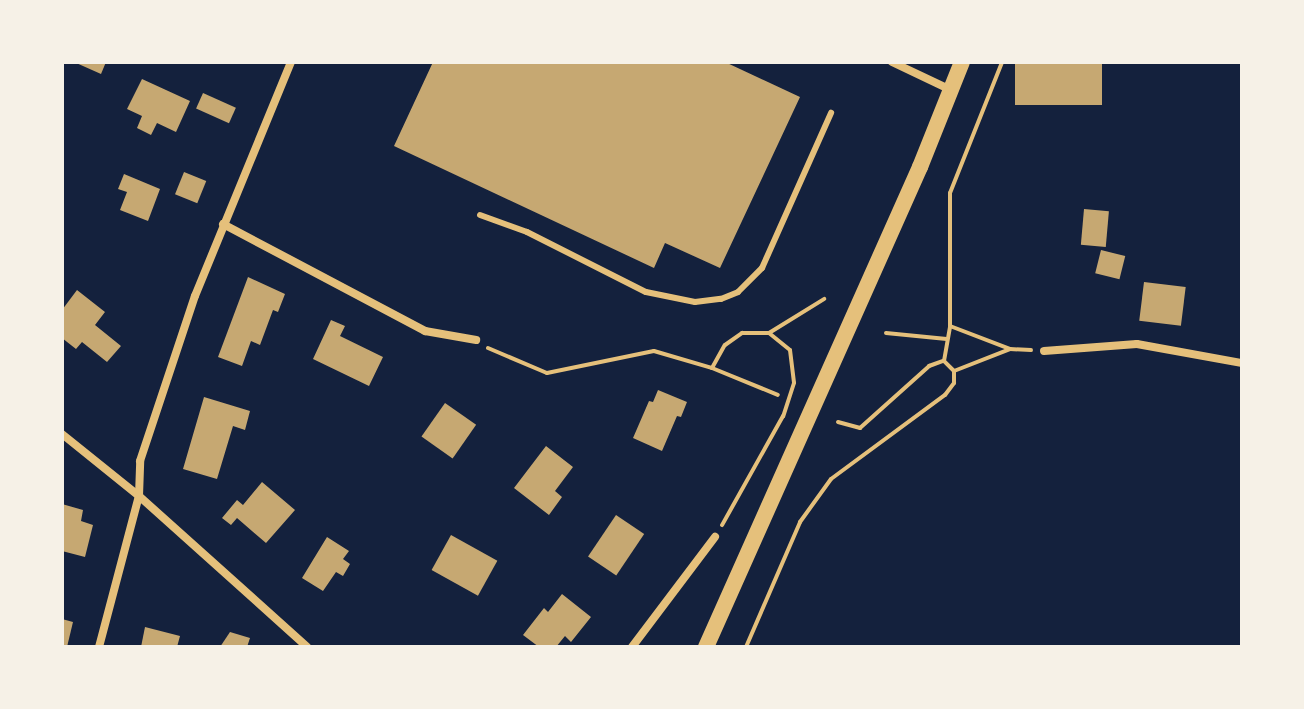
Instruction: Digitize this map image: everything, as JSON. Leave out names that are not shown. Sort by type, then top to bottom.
[{"type":"main road","points":[[706,647],[962,62]]},
{"type":"street","points":[[99,647],[139,496],[140,461],[195,296],[291,62]]},
{"type":"street","points":[[892,62],[951,90]]},
{"type":"street","points":[[223,224],[425,331],[476,340]]},
{"type":"street","points":[[1044,351],[1137,344],[1242,363]]},
{"type":"street","points":[[62,434],[139,496],[307,647]]},
{"type":"street","points":[[632,647],[715,537]]},
{"type":"lane","points":[[480,215],[527,232],[646,292],[687,301],[721,299],[744,287],[762,268],[831,113]]},
{"type":"path","points":[[944,361],[950,326],[950,193],[1002,62]]},
{"type":"path","points":[[712,368],[725,345],[742,333],[769,333],[824,299]]},
{"type":"path","points":[[950,326],[1010,349],[1044,351]]},
{"type":"path","points":[[715,537],[783,416],[794,383],[790,350],[769,333]]},
{"type":"path","points":[[886,333],[947,339]]},
{"type":"path","points":[[476,340],[491,350],[547,373],[654,351],[712,368],[778,395]]},
{"type":"path","points":[[954,371],[1010,349]]},
{"type":"path","points":[[746,647],[800,522],[831,479],[945,395],[954,383],[954,371],[944,361]]},
{"type":"path","points":[[838,422],[860,428],[929,366],[944,361]]},
{"type":"building","points":[[74,62],[106,62],[101,74]]},
{"type":"building","points":[[433,62],[725,62],[800,97],[720,268],[665,243],[654,268],[394,146]]},
{"type":"building","points":[[1015,62],[1102,62],[1102,105],[1015,105]]},
{"type":"building","points":[[142,79],[190,101],[176,132],[157,123],[151,135],[137,128],[142,116],[127,109]]},
{"type":"building","points":[[203,93],[236,108],[229,123],[196,109]]},
{"type":"building","points":[[184,172],[206,181],[197,203],[175,194]]},
{"type":"building","points":[[124,174],[160,189],[148,221],[120,210],[127,192],[118,189]]},
{"type":"building","points":[[1084,209],[1109,211],[1106,247],[1081,245]]},
{"type":"building","points":[[1101,250],[1125,256],[1119,279],[1095,273]]},
{"type":"building","points":[[248,277],[285,294],[278,312],[273,310],[260,345],[251,341],[242,366],[218,357]]},
{"type":"building","points":[[1144,282],[1186,287],[1181,326],[1139,321]]},
{"type":"building","points":[[77,290],[105,312],[95,325],[121,346],[107,362],[82,342],[76,349],[62,338],[62,310]]},
{"type":"building","points":[[331,320],[345,326],[340,336],[383,357],[369,386],[313,359]]},
{"type":"building","points":[[658,390],[687,402],[681,417],[677,416],[662,451],[633,438],[649,401],[653,402]]},
{"type":"building","points":[[204,397],[250,411],[245,430],[233,426],[217,479],[183,469]]},
{"type":"building","points":[[445,403],[476,425],[453,458],[421,437]]},
{"type":"building","points":[[546,446],[573,467],[555,491],[562,497],[549,515],[514,488]]},
{"type":"building","points":[[262,482],[295,510],[266,543],[237,518],[231,525],[222,518],[237,500],[243,505]]},
{"type":"building","points":[[62,504],[83,510],[81,521],[93,525],[85,557],[62,551]]},
{"type":"building","points":[[616,515],[644,534],[616,575],[588,556]]},
{"type":"building","points":[[451,535],[497,561],[478,596],[432,570]]},
{"type":"building","points":[[327,537],[349,551],[343,559],[350,564],[343,576],[336,572],[323,591],[302,578]]},
{"type":"building","points":[[562,594],[591,617],[571,642],[565,636],[556,647],[539,647],[523,635],[544,608],[548,612]]},
{"type":"building","points":[[62,619],[73,622],[67,647],[62,647]]},
{"type":"building","points":[[145,627],[180,636],[177,647],[141,647]]},
{"type":"building","points":[[230,632],[250,638],[247,647],[220,647]]}]
